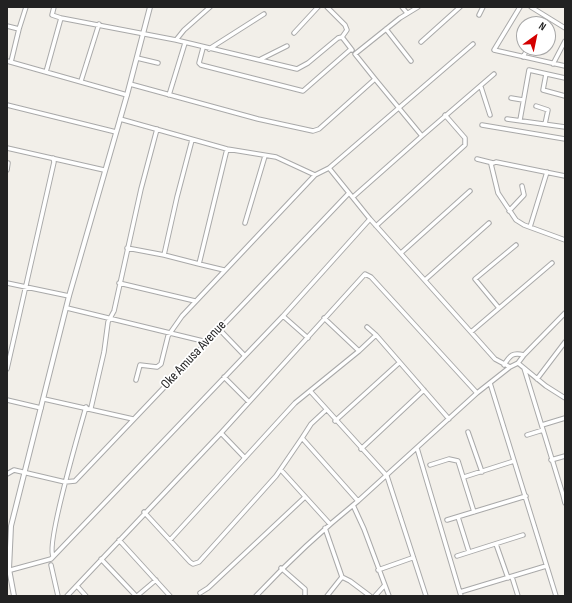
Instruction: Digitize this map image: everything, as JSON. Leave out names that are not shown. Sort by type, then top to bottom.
[{"type":"street","points":[[26,7],[9,62],[127,95]]},
{"type":"street","points":[[54,7],[52,14],[61,18],[99,24],[176,40],[202,48],[261,59],[297,69],[308,63],[338,38],[342,37],[347,30],[345,25],[327,7]]},
{"type":"street","points":[[14,596],[8,570],[9,525],[25,473],[69,296],[104,170],[127,95],[150,7]]},
{"type":"street","points":[[176,40],[184,30],[210,7]]},
{"type":"street","points":[[294,33],[318,7]]},
{"type":"street","points":[[402,7],[407,14]]},
{"type":"street","points":[[355,54],[386,29],[418,7]]},
{"type":"street","points":[[421,42],[460,7]]},
{"type":"street","points":[[479,15],[483,7]]},
{"type":"street","points":[[520,7],[494,48],[495,52],[565,66]]},
{"type":"street","points":[[531,7],[565,28]]},
{"type":"street","points":[[209,49],[264,14]]},
{"type":"street","points":[[46,72],[61,18]]},
{"type":"street","points":[[81,81],[99,24]]},
{"type":"street","points":[[7,26],[19,29]]},
{"type":"street","points":[[386,29],[411,62]]},
{"type":"street","points":[[342,37],[422,136]]},
{"type":"street","points":[[553,64],[565,41]]},
{"type":"street","points":[[169,95],[185,43]]},
{"type":"street","points":[[136,380],[140,365],[157,367],[161,364],[170,332],[195,301],[315,175],[329,168],[473,44]]},
{"type":"street","points":[[261,59],[287,46]]},
{"type":"street","points":[[202,48],[199,63],[201,65],[303,91],[351,49]]},
{"type":"street","points":[[137,58],[158,63]]},
{"type":"street","points":[[520,120],[529,70],[565,78]]},
{"type":"street","points":[[353,197],[445,115],[481,87],[494,74]]},
{"type":"street","points":[[546,74],[543,90],[565,96]]},
{"type":"street","points":[[130,84],[313,131],[319,129],[376,79]]},
{"type":"street","points":[[481,87],[490,115]]},
{"type":"street","points":[[511,98],[523,100]]},
{"type":"street","points":[[7,105],[116,132]]},
{"type":"street","points":[[536,106],[548,110],[545,124]]},
{"type":"street","points":[[376,226],[465,145],[465,138],[445,115]]},
{"type":"street","points":[[120,119],[192,140],[280,159],[315,175]]},
{"type":"street","points":[[507,119],[565,127]]},
{"type":"street","points":[[482,126],[565,139]]},
{"type":"street","points":[[91,408],[110,317],[114,311],[127,248],[157,129]]},
{"type":"street","points":[[164,256],[192,140]]},
{"type":"street","points":[[7,148],[104,170]]},
{"type":"street","points":[[199,264],[227,148]]},
{"type":"street","points":[[245,224],[265,156]]},
{"type":"street","points":[[7,369],[54,162],[53,158]]},
{"type":"street","points":[[477,159],[565,176]]},
{"type":"street","points":[[7,170],[8,163]]},
{"type":"street","points":[[493,163],[490,166],[496,189],[509,211],[518,222],[565,240]]},
{"type":"street","points":[[329,168],[376,226],[495,359],[510,367]]},
{"type":"street","points":[[530,227],[547,172]]},
{"type":"street","points":[[509,211],[524,195],[522,186]]},
{"type":"street","points":[[401,253],[470,191]]},
{"type":"street","name":"Oke Amusa Avenue","points":[[66,482],[75,481],[349,193]]},
{"type":"street","points":[[8,570],[40,562],[53,556],[283,316],[370,219]]},
{"type":"street","points":[[425,280],[489,223]]},
{"type":"street","points":[[499,308],[475,279],[516,245]]},
{"type":"street","points":[[127,248],[224,270]]},
{"type":"street","points":[[471,332],[552,263]]},
{"type":"street","points":[[67,596],[144,512],[221,433],[308,338],[324,318],[367,274],[477,393]]},
{"type":"street","points":[[7,283],[69,296]]},
{"type":"street","points":[[119,283],[195,301]]},
{"type":"street","points":[[67,308],[110,317],[207,342]]},
{"type":"street","points":[[256,596],[281,568],[325,528],[387,476],[477,393],[510,367],[518,363],[565,313]]},
{"type":"street","points":[[283,316],[308,338]]},
{"type":"street","points":[[324,318],[359,351]]},
{"type":"street","points":[[367,326],[449,419]]},
{"type":"street","points":[[219,329],[244,355]]},
{"type":"street","points":[[170,540],[295,403],[311,392],[376,335]]},
{"type":"street","points":[[537,379],[565,342]]},
{"type":"street","points":[[504,365],[511,354],[514,353],[524,355]]},
{"type":"street","points":[[335,421],[399,363]]},
{"type":"street","points":[[518,363],[537,379],[565,398]]},
{"type":"street","points":[[524,368],[564,494],[565,503]]},
{"type":"street","points":[[224,377],[249,402]]},
{"type":"street","points":[[490,382],[556,596]]},
{"type":"street","points":[[361,449],[424,390]]},
{"type":"street","points":[[311,392],[335,421],[387,476],[412,558],[426,596]]},
{"type":"street","points":[[44,399],[91,408],[133,419]]},
{"type":"street","points":[[7,400],[41,408]]},
{"type":"street","points":[[53,556],[53,540],[66,482],[86,407]]},
{"type":"street","points":[[144,512],[190,562],[194,564],[199,562],[281,470],[311,424],[326,410]]},
{"type":"street","points":[[542,425],[565,418]]},
{"type":"street","points":[[527,435],[543,430]]},
{"type":"street","points":[[468,432],[482,472]]},
{"type":"street","points":[[221,433],[245,458]]},
{"type":"street","points":[[302,438],[358,501]]},
{"type":"street","points":[[418,448],[460,594],[546,566]]},
{"type":"street","points":[[552,460],[565,456]]},
{"type":"street","points":[[430,465],[449,459],[455,460],[459,463],[474,512]]},
{"type":"street","points":[[464,477],[514,461]]},
{"type":"street","points":[[7,474],[14,470],[66,482]]},
{"type":"street","points":[[281,470],[330,524]]},
{"type":"street","points":[[447,520],[526,496]]},
{"type":"street","points":[[200,593],[208,588],[305,497]]},
{"type":"street","points":[[353,505],[364,529],[378,570],[389,596]]},
{"type":"street","points":[[458,517],[469,552]]},
{"type":"street","points":[[325,528],[342,577],[370,596]]},
{"type":"street","points":[[457,556],[523,536]]},
{"type":"street","points":[[118,540],[170,596]]},
{"type":"street","points":[[496,544],[518,596]]},
{"type":"street","points":[[378,570],[412,558]]},
{"type":"street","points":[[101,559],[137,596],[156,580]]},
{"type":"street","points":[[51,565],[58,596]]},
{"type":"street","points":[[281,568],[305,589],[305,596]]},
{"type":"street","points":[[327,596],[342,577]]},
{"type":"street","points":[[77,586],[86,596]]},
{"type":"street","points":[[375,596],[384,586]]}]
